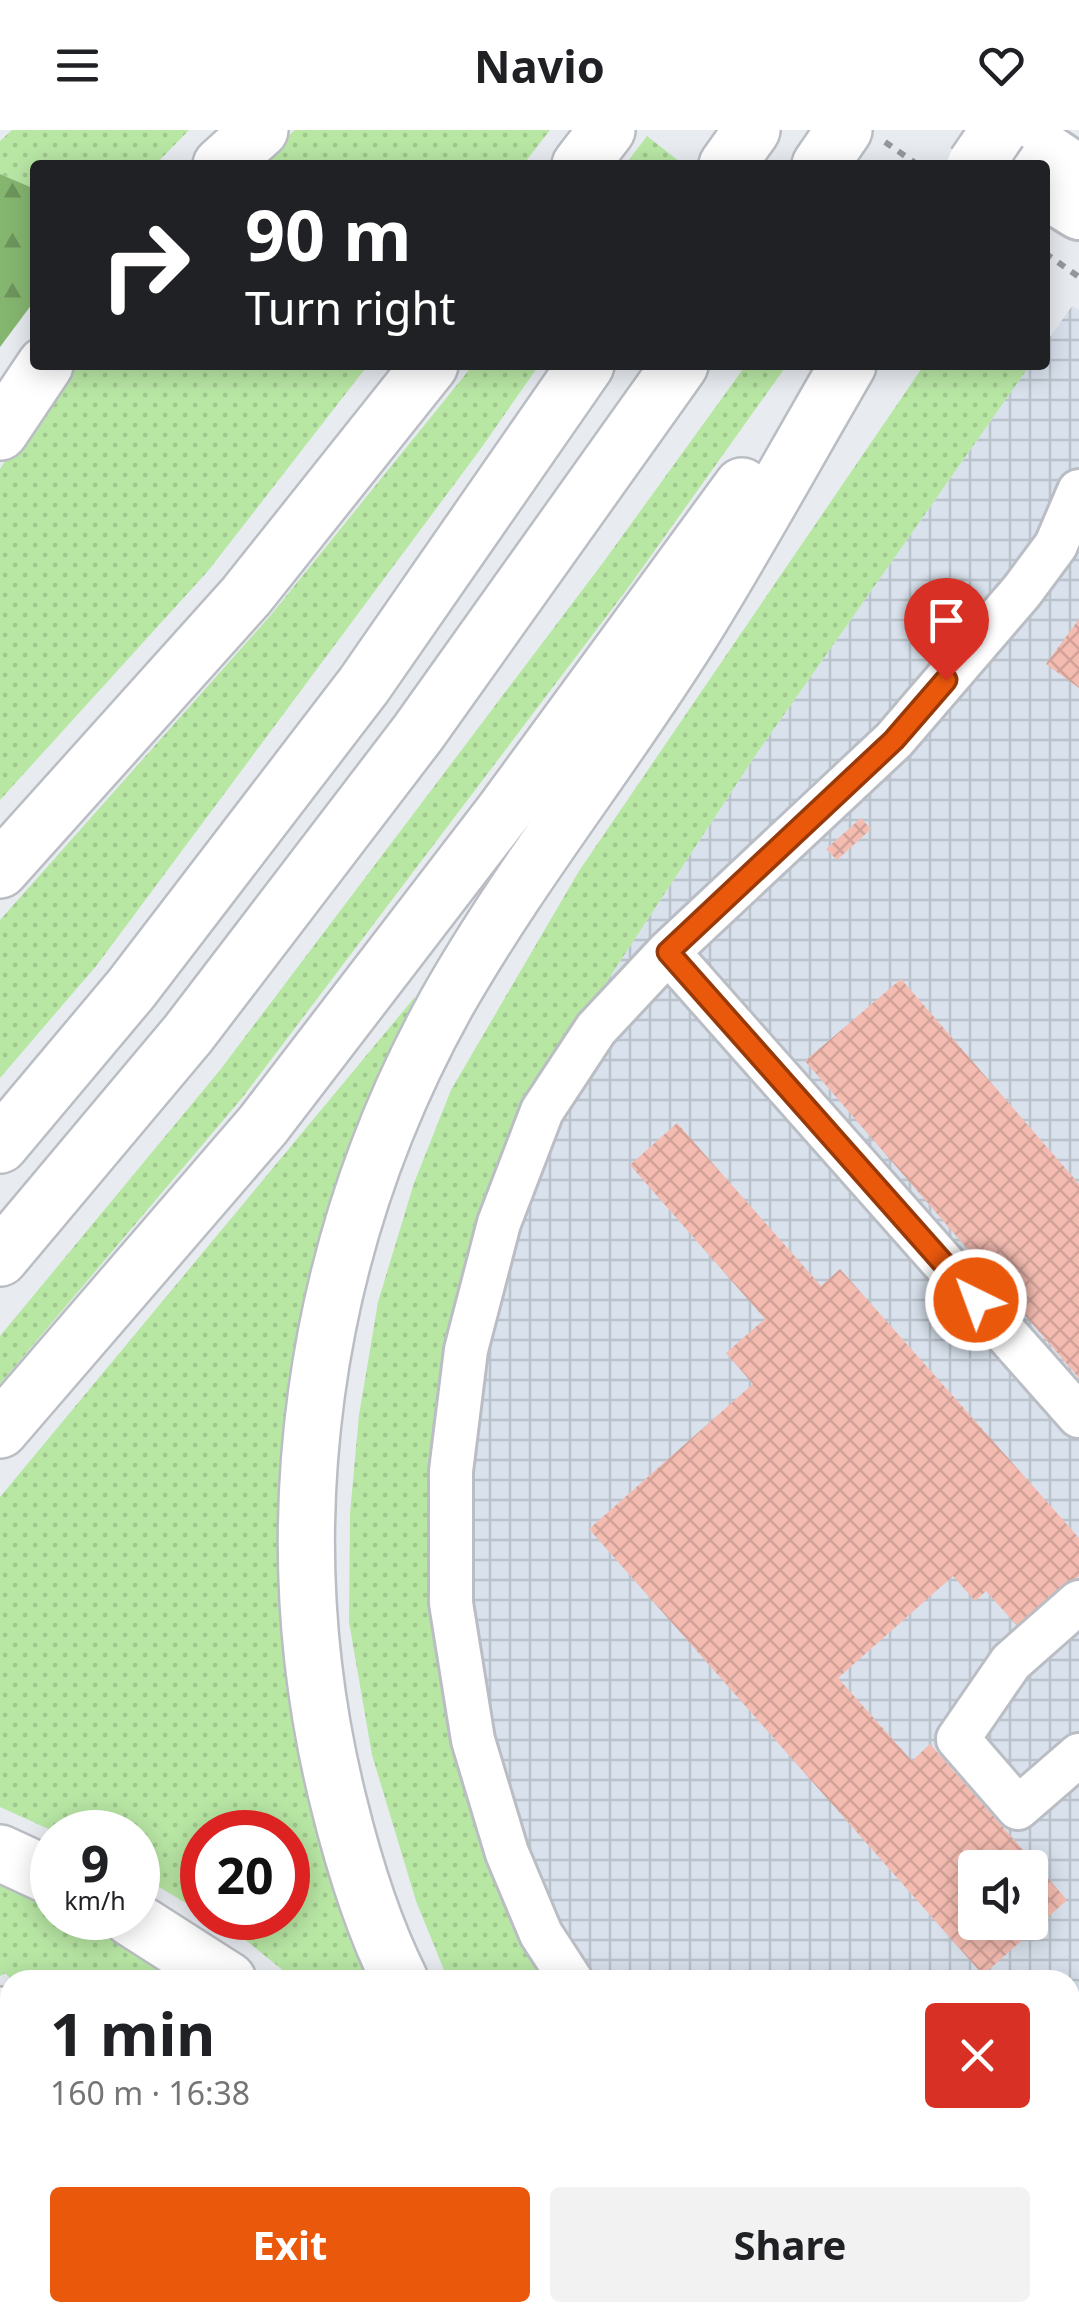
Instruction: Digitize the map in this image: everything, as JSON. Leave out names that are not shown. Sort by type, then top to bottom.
[{"type":"highway","points":[[227,160],[260,130]]},
{"type":"highway","points":[[584,160],[606,130]]},
{"type":"highway","points":[[978,160],[999,130]]},
{"type":"highway","points":[[827,160],[862,134]]},
{"type":"highway","points":[[0,432],[42,370]]},
{"type":"highway","points":[[0,870],[246,596],[426,370]]},
{"type":"highway","points":[[0,1146],[131,990],[364,685],[583,370]]},
{"type":"highway","points":[[0,1258],[188,1034],[418,732],[676,370]]},
{"type":"highway","points":[[0,1430],[263,1125],[504,811],[828,370]]},
{"type":"highway","points":[[396,1970],[366,1903],[326,1754],[308,1623],[309,1453],[314,1397],[334,1287],[373,1162],[416,1062],[445,1007],[542,850],[690,636],[845,370]]},
{"type":"highway","points":[[0,1853],[30,1867]]},
{"type":"highway","points":[[160,1937],[212,1970]]},
{"type":"main road","points":[[954,130],[999,160]]},
{"type":"main road","points":[[1016,130],[1079,172]]},
{"type":"main road","points":[[1050,195],[1079,213]]},
{"type":"lane","points":[[564,1970],[541,1934],[507,1852],[474,1740],[451,1603],[451,1472],[466,1350],[499,1223],[542,1111],[596,1029],[668,952],[894,740],[1022,592],[1056,545],[1079,491]]},
{"type":"lane","points":[[668,952],[1079,1416]]},
{"type":"lane","points":[[1079,1602],[1011,1662],[958,1739],[1018,1808],[1079,1754]]},
{"type":"path","points":[[862,134],[909,160]]},
{"type":"path","points":[[1050,257],[1079,277]]},
{"type":"shaded area","points":[[1072,306],[1079,310],[1079,1970],[540,1970],[524,1941],[462,1778],[433,1643],[428,1478],[445,1350],[527,1103],[757,753],[1026,370],[1050,370],[1050,337]]},
{"type":"green space","points":[[12,130],[189,130],[160,160],[30,160],[30,187],[0,174],[0,141]]},
{"type":"green space","points":[[295,130],[550,130],[527,160],[261,160]]},
{"type":"green space","points":[[647,136],[677,160],[629,160]]},
{"type":"green space","points":[[0,174],[30,187],[30,307],[0,347]]},
{"type":"green space","points":[[69,370],[364,370],[208,571],[0,800],[0,469]]},
{"type":"green space","points":[[469,370],[536,370],[97,965],[0,1078],[0,920],[270,616]]},
{"type":"green space","points":[[742,370],[783,370],[628,588],[242,1098],[0,1384],[0,1336],[220,1070],[602,564]]},
{"type":"green space","points":[[921,370],[1026,370],[757,753],[527,1103],[445,1350],[428,1478],[433,1643],[462,1778],[524,1941],[540,1970],[444,1970],[416,1901],[372,1755],[349,1622],[350,1513],[359,1415],[378,1302],[414,1183],[451,1090],[579,871]]},
{"type":"green space","points":[[414,998],[422,1003],[309,1284],[278,1503],[282,1614],[299,1760],[346,1922],[369,1970],[283,1970],[245,1940],[310,1940],[310,1810],[180,1810],[180,1900],[160,1887],[160,1810],[30,1810],[30,1821],[0,1807],[0,1497]]},
{"type":"green space","points":[[0,1883],[30,1897],[30,1940],[112,1940],[161,1970],[0,1970]]},
{"type":"building","points":[[1079,619],[1079,688],[1046,664]]},
{"type":"building","points":[[861,818],[871,829],[837,860],[826,849]]},
{"type":"building","points":[[901,979],[1079,1184],[1079,1378],[805,1061]]},
{"type":"building","points":[[677,1123],[821,1286],[840,1269],[1079,1538],[1079,1576],[1020,1629],[986,1591],[975,1601],[953,1576],[838,1678],[912,1761],[930,1744],[1023,1850],[958,1850],[958,1940],[1022,1940],[989,1970],[979,1970],[589,1529],[753,1384],[726,1353],[765,1319],[630,1165]]},
{"type":"building","points":[[1048,1878],[1067,1900],[1048,1917]]},
{"type":"route","points":[[946,680],[894,740],[668,952],[976,1300]]}]
